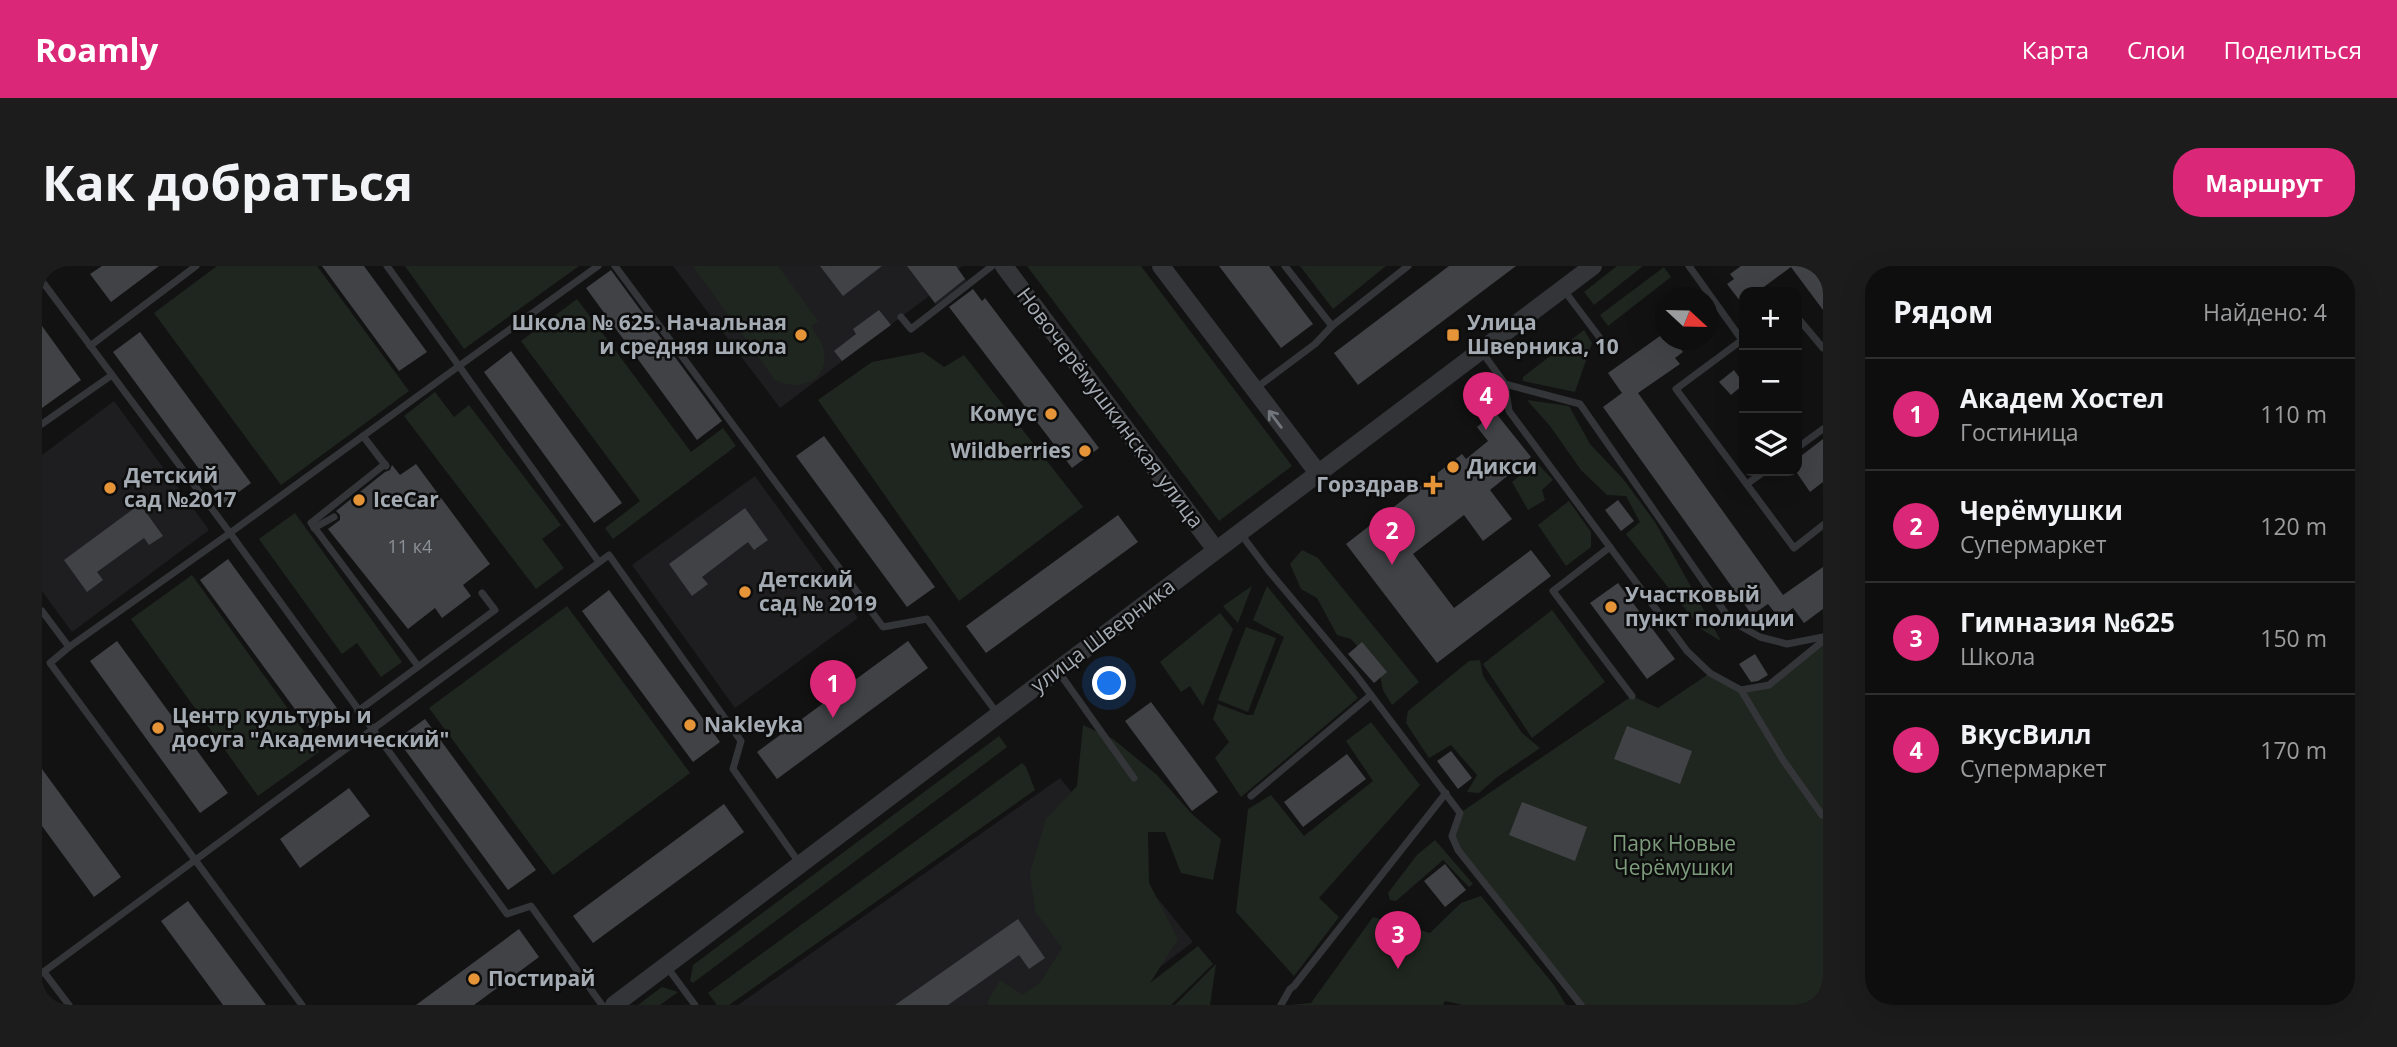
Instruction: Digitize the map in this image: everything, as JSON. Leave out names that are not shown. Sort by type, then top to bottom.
[{"type":"street","name":"Новочерёмушкинская улица","points":[[1004,266],[1216,550]]},
{"type":"street","points":[[1161,266],[1318,473]]},
{"type":"street","name":"улица Шверника","points":[[614,1005],[1593,266]]},
{"type":"lane","points":[[90,346],[196,266]]},
{"type":"lane","points":[[387,266],[599,562]]},
{"type":"lane","points":[[302,1005],[50,663],[598,266]]},
{"type":"lane","points":[[615,266],[883,628],[927,620],[999,714]]},
{"type":"lane","points":[[901,317],[911,329],[992,266]]},
{"type":"lane","points":[[1285,266],[1332,327]]},
{"type":"lane","points":[[1253,390],[1315,344],[1332,327],[1408,266]]},
{"type":"lane","points":[[1689,266],[1739,334]]},
{"type":"lane","points":[[42,281],[230,533],[507,914],[531,906],[602,1005]]},
{"type":"lane","points":[[1563,288],[1603,342]]},
{"type":"lane","points":[[1802,323],[1823,348]]},
{"type":"lane","points":[[1739,342],[1676,389],[1794,548],[1823,525]]},
{"type":"lane","points":[[1480,351],[1505,384],[1509,411],[1687,651],[1710,673],[1741,690],[1783,760],[1822,815]]},
{"type":"lane","points":[[42,424],[112,375]]},
{"type":"lane","points":[[1505,384],[1580,404],[1731,621],[1760,637],[1787,644],[1823,639]]},
{"type":"lane","points":[[1802,444],[1823,429]]},
{"type":"lane","points":[[363,436],[386,466],[311,523],[418,666]]},
{"type":"lane","points":[[1747,484],[1758,476]]},
{"type":"lane","points":[[314,528],[334,517]]},
{"type":"lane","points":[[1240,532],[1371,695],[1461,813],[1452,836],[1458,850],[1581,1005]]},
{"type":"lane","points":[[1610,547],[1553,591],[1632,696]]},
{"type":"lane","points":[[69,1005],[43,972],[609,555],[741,741],[733,769],[800,865]]},
{"type":"lane","points":[[358,710],[495,610],[482,593]]},
{"type":"lane","points":[[42,611],[69,647]]},
{"type":"lane","points":[[1741,690],[1769,685],[1823,639]]},
{"type":"lane","points":[[1057,671],[1134,778]]},
{"type":"lane","points":[[1251,796],[1371,695]]},
{"type":"lane","points":[[1281,1005],[1290,989],[1446,793]]},
{"type":"lane","points":[[666,966],[695,1005]]},
{"type":"shaded area","name":"Школа № 625. Начальная и средняя школа","points":[[673,266],[962,266],[958,269],[967,281],[936,305],[929,296],[780,408]]},
{"type":"shaded area","name":"Детский сад №2017","points":[[114,401],[209,530],[72,632],[42,591],[42,455]]},
{"type":"shaded area","name":"Детский сад № 2019","points":[[755,476],[858,618],[735,708],[632,565]]},
{"type":"shaded area","points":[[1060,778],[1193,942],[1110,1005],[738,1005]]},
{"type":"green space","points":[[217,266],[317,266],[409,391],[281,485],[154,313]]},
{"type":"green space","points":[[405,266],[579,266],[464,349]]},
{"type":"green space","points":[[693,266],[778,266],[818,321],[811,326],[824,351],[822,370],[817,377],[810,382],[793,385],[775,380]]},
{"type":"green space","points":[[1027,266],[1141,266],[1292,466],[1219,521]]},
{"type":"green space","points":[[1300,266],[1386,266],[1333,309]]},
{"type":"green space","points":[[1617,266],[1643,266],[1594,305],[1584,292]]},
{"type":"green space","points":[[1664,267],[1671,277],[1608,326],[1600,315]]},
{"type":"green space","points":[[577,299],[691,452],[723,428],[736,446],[613,539],[605,528],[640,501],[521,341]]},
{"type":"green space","points":[[1584,330],[1592,343],[1575,392],[1523,381],[1523,377]]},
{"type":"green space","points":[[923,352],[944,367],[964,355],[1083,507],[959,601],[818,400],[872,362]]},
{"type":"green space","points":[[435,392],[454,417],[469,405],[561,525],[542,539],[564,568],[536,589],[404,416]]},
{"type":"green space","points":[[1527,400],[1569,406],[1590,444],[1624,480],[1655,522],[1721,641],[1701,629],[1626,534],[1640,522],[1626,496],[1607,495],[1581,470],[1550,426]]},
{"type":"green space","points":[[1536,462],[1553,480],[1542,490],[1545,500],[1528,510],[1512,482]]},
{"type":"green space","points":[[1569,501],[1591,532],[1591,547],[1566,566],[1538,525]]},
{"type":"green space","points":[[295,513],[402,662],[381,677],[357,643],[342,654],[259,539]]},
{"type":"green space","points":[[1302,550],[1318,558],[1419,682],[1392,705],[1383,690],[1379,671],[1351,639],[1337,635],[1317,598],[1301,589],[1290,564]]},
{"type":"green space","points":[[192,575],[319,752],[258,796],[131,619]]},
{"type":"green space","points":[[1252,586],[1238,623],[1223,606]]},
{"type":"green space","points":[[1267,586],[1358,698],[1241,797],[1215,758],[1229,742],[1213,719],[1218,704],[1253,715],[1284,637],[1253,620]]},
{"type":"green space","points":[[567,606],[690,773],[553,875],[429,708]]},
{"type":"green space","points":[[1552,610],[1605,682],[1532,738],[1483,664]]},
{"type":"green space","points":[[1220,613],[1233,629],[1203,706],[1190,686],[1181,692],[1160,662]]},
{"type":"green space","points":[[1246,627],[1276,638],[1248,712],[1218,700]]},
{"type":"green space","name":"Парк Новые Черёмушки","points":[[1823,641],[1823,1005],[1581,1005],[1458,850],[1452,836],[1460,813],[1632,696],[1658,708],[1710,673],[1741,690],[1769,685]]},
{"type":"green space","points":[[1480,660],[1483,676],[1522,733],[1540,748],[1479,793],[1467,792],[1477,775],[1451,745],[1429,758],[1406,723],[1408,711],[1469,661]]},
{"type":"green space","points":[[1371,722],[1420,785],[1319,898],[1339,917],[1294,976],[1236,912],[1248,809],[1271,795],[1304,836],[1373,781],[1346,741]]},
{"type":"green space","points":[[1083,725],[1113,739],[1157,775],[1193,815],[1221,839],[1213,880],[1181,873],[1165,832],[1148,832],[1149,883],[1178,939],[1150,983],[1198,946],[1213,964],[1171,1005],[989,1005],[987,1003],[1000,980],[1022,995],[1040,983],[1062,948],[1035,911],[1030,873],[1046,819],[1077,786]]},
{"type":"green space","points":[[999,736],[1007,747],[693,983],[690,981],[693,965]]},
{"type":"green space","points":[[1022,763],[1035,790],[729,1005],[717,1005],[708,993]]},
{"type":"green space","points":[[1435,840],[1473,884],[1469,887],[1443,860],[1396,901],[1390,900],[1388,893],[1417,855]]},
{"type":"green space","points":[[1481,896],[1554,985],[1566,1005],[1463,1005],[1445,1001],[1443,1005],[1290,1005],[1311,1003],[1373,917],[1430,933],[1461,903]]},
{"type":"green space","points":[[1216,964],[1210,1005],[1175,1005]]},
{"type":"green space","points":[[662,987],[678,992],[660,1005],[638,1005]]},
{"type":"building","points":[[102,266],[159,266],[111,302],[90,274]]},
{"type":"building","points":[[322,266],[364,266],[427,352],[399,371]]},
{"type":"building","points":[[820,266],[882,266],[843,296]]},
{"type":"building","points":[[907,266],[956,266],[965,279],[935,303]]},
{"type":"building","points":[[1219,266],[1269,266],[1313,324],[1281,348]]},
{"type":"building","points":[[1449,266],[1516,266],[1358,385],[1334,353]]},
{"type":"building","points":[[1741,266],[1823,266],[1823,310],[1791,267],[1764,287],[1739,287],[1739,300],[1727,284],[1734,279],[1730,274]]},
{"type":"building","points":[[611,270],[722,421],[697,440],[586,288]]},
{"type":"building","points":[[973,289],[982,301],[985,298],[1099,448],[1072,468],[949,307]]},
{"type":"building","points":[[879,310],[891,325],[842,361],[834,351],[856,334],[853,329]]},
{"type":"building","points":[[42,326],[81,380],[42,408]]},
{"type":"building","points":[[140,332],[251,483],[224,503],[113,352]]},
{"type":"building","points":[[1655,340],[1655,350],[1682,350],[1683,352],[1675,358],[1680,364],[1638,393],[1783,595],[1823,567],[1823,609],[1804,623],[1793,608],[1779,618],[1768,604],[1752,615],[1603,407],[1622,393],[1608,373]]},
{"type":"building","points":[[511,351],[622,503],[594,523],[484,372]]},
{"type":"building","points":[[1734,370],[1739,377],[1739,388],[1731,395],[1719,382]]},
{"type":"building","points":[[1495,412],[1531,457],[1490,490],[1512,519],[1483,541],[1464,515],[1413,554],[1454,608],[1531,550],[1551,576],[1437,663],[1346,544],[1462,454],[1466,459],[1488,441],[1477,427]]},
{"type":"building","points":[[824,436],[935,587],[907,607],[796,456]]},
{"type":"building","points":[[1823,439],[1823,482],[1810,492],[1799,476],[1802,476],[1802,455]]},
{"type":"building","points":[[416,464],[490,564],[463,585],[471,596],[442,618],[435,608],[408,629],[328,529],[340,520],[336,511],[390,470],[392,465],[400,475]]},
{"type":"building","points":[[1618,500],[1634,521],[1621,531],[1605,510]]},
{"type":"building","points":[[140,504],[163,536],[149,545],[144,538],[97,572],[103,580],[87,592],[64,560]]},
{"type":"building","points":[[745,508],[768,540],[754,550],[748,542],[702,577],[708,584],[692,596],[669,564]]},
{"type":"building","points":[[1118,515],[1138,542],[986,653],[966,626]]},
{"type":"building","points":[[228,559],[339,711],[311,731],[200,580]]},
{"type":"building","points":[[1618,583],[1675,659],[1647,679],[1590,603]]},
{"type":"building","points":[[609,590],[720,742],[693,762],[582,611]]},
{"type":"building","points":[[117,641],[228,793],[200,813],[90,661]]},
{"type":"building","points":[[908,641],[928,668],[777,779],[757,752]]},
{"type":"building","points":[[1362,642],[1387,672],[1374,683],[1348,654]]},
{"type":"building","points":[[1755,654],[1768,675],[1751,682],[1739,664]]},
{"type":"building","points":[[1151,702],[1218,792],[1192,811],[1125,721]]},
{"type":"building","points":[[425,719],[536,870],[508,890],[397,739]]},
{"type":"building","points":[[1627,726],[1692,751],[1680,784],[1614,759]]},
{"type":"building","points":[[1451,751],[1472,778],[1458,789],[1437,761]]},
{"type":"building","points":[[1347,754],[1366,779],[1303,827],[1284,802]]},
{"type":"building","points":[[42,769],[121,877],[94,897],[42,826]]},
{"type":"building","points":[[349,788],[370,816],[300,868],[280,839]]},
{"type":"building","points":[[1522,802],[1587,827],[1575,861],[1509,835]]},
{"type":"building","points":[[724,804],[744,832],[593,943],[573,916]]},
{"type":"building","points":[[1445,864],[1466,890],[1445,907],[1424,881]]},
{"type":"building","points":[[188,901],[266,1005],[223,1005],[161,921]]},
{"type":"building","points":[[1018,919],[1045,958],[1029,969],[1019,955],[948,1005],[895,1005]]},
{"type":"building","points":[[519,929],[539,957],[474,1005],[416,1005]]},
{"type":"place","name":"Школа № 625. Начальная и средняя школа","points":[[801,335]]},
{"type":"place","name":"Улица Шверника, 10","points":[[1453,335]]},
{"type":"place","name":"Комус","points":[[1051,414]]},
{"type":"place","name":"ВкусВилл","points":[[1486,430]]},
{"type":"place","name":"Wildberries","points":[[1085,451]]},
{"type":"place","name":"Дикси","points":[[1453,467]]},
{"type":"place","name":"Горздрав","points":[[1433,485]]},
{"type":"place","name":"Детский сад №2017","points":[[110,488]]},
{"type":"place","name":"IceCar","points":[[359,500]]},
{"type":"place","name":"Черёмушки","points":[[1392,565]]},
{"type":"place","name":"Детский сад № 2019","points":[[745,592]]},
{"type":"place","name":"Участковый пункт полиции","points":[[1611,607]]},
{"type":"place","name":"Академ Хостел","points":[[833,718]]},
{"type":"place","name":"Nakleyka","points":[[690,725]]},
{"type":"place","name":"Центр культуры и досуга \"Академический\"","points":[[158,728]]},
{"type":"place","name":"Гимназия №625","points":[[1398,969]]},
{"type":"place","name":"Постирай","points":[[474,979]]}]
